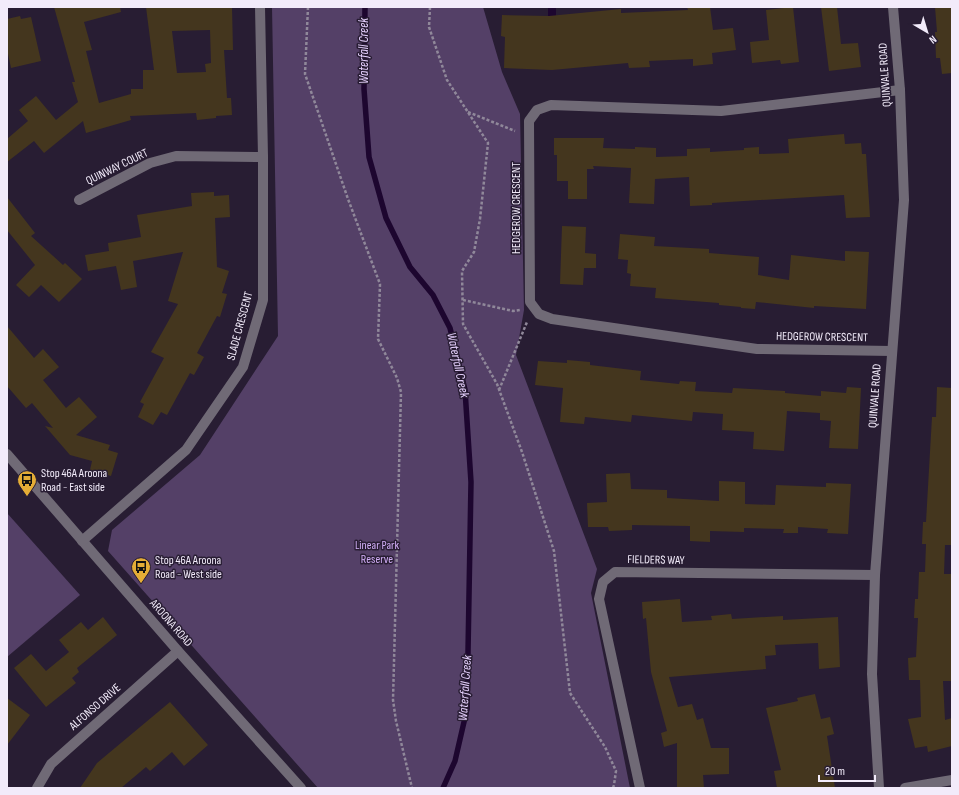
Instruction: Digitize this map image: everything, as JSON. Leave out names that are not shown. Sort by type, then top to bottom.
[{"type":"street","name":"SLADE CRESCENT","points":[[82,541],[186,450],[243,366],[263,300],[263,157],[260,7]]},
{"type":"street","name":"QUINVALE ROAD","points":[[879,788],[872,674],[875,575],[904,200],[900,90],[893,7]]},
{"type":"street","name":"HEDGEROW CRESCENT","points":[[892,351],[757,349],[552,319],[539,314],[530,302],[529,121],[537,110],[551,105],[721,111],[900,90]]},
{"type":"street","name":"QUINWAY COURT","points":[[80,200],[150,163],[176,156],[263,157]]},
{"type":"street","name":"AROONA ROAD","points":[[7,454],[178,651],[301,788]]},
{"type":"street","name":"FIELDERS WAY","points":[[640,788],[599,598],[603,582],[615,572],[875,575]]},
{"type":"street","name":"ALFONSO DRIVE","points":[[37,788],[50,764],[178,651]]},
{"type":"street","points":[[905,788],[952,780]]},
{"type":"path","points":[[308,7],[305,74],[348,199],[380,284],[378,339],[397,378],[401,392],[394,700],[396,721],[412,788]]},
{"type":"path","points":[[430,7],[429,27],[447,80],[488,143],[480,219],[474,252],[462,271],[463,324],[497,384],[522,452],[554,551],[570,693],[605,747],[616,771],[613,788]]},
{"type":"path","points":[[467,112],[529,137]]},
{"type":"path","points":[[463,300],[513,311],[534,307]]},
{"type":"path","points":[[499,390],[534,307]]},
{"type":"green space","name":"Linear Park Reserve","points":[[272,7],[483,7],[502,72],[520,114],[524,310],[516,355],[597,569],[591,593],[630,788],[318,788],[108,551],[112,530],[200,455],[278,336]]},
{"type":"green space","points":[[7,513],[80,595],[7,657]]},
{"type":"shaded area","points":[[548,7],[556,7],[556,24],[548,24]]},
{"type":"building","points":[[54,7],[120,7],[121,12],[84,22],[92,50],[86,51],[99,103],[131,94],[131,89],[143,89],[143,70],[154,70],[146,7],[232,7],[233,50],[224,50],[227,98],[231,98],[232,115],[216,116],[216,118],[197,120],[196,113],[130,116],[131,120],[86,133],[83,121],[44,153],[34,141],[7,162],[7,139],[28,121],[19,110],[36,96],[56,120],[78,102],[72,82],[75,82]],"holes":[[[210,30],[211,63],[205,64],[206,72],[177,73],[172,31]]]},
{"type":"building","points":[[687,7],[710,7],[713,30],[733,28],[736,50],[712,53],[713,64],[693,66],[693,59],[649,61],[650,67],[629,68],[628,63],[552,70],[504,68],[505,37],[501,36],[502,15],[549,16],[621,9],[621,13],[688,10]]},
{"type":"building","points":[[793,7],[799,62],[781,64],[780,60],[752,63],[750,42],[769,40],[766,10]]},
{"type":"building","points":[[821,7],[837,7],[841,44],[858,43],[861,67],[829,71]]},
{"type":"building","points":[[935,7],[952,7],[952,73],[942,74],[940,58],[936,58],[935,32],[937,32]]},
{"type":"building","points":[[20,16],[21,19],[31,17],[41,61],[11,68],[7,49],[7,19]]},
{"type":"building","points":[[844,134],[845,144],[861,143],[862,154],[866,154],[870,217],[846,218],[844,195],[712,203],[712,205],[690,206],[689,177],[655,179],[654,204],[629,203],[631,168],[593,166],[594,169],[587,169],[587,199],[568,199],[568,181],[557,181],[557,155],[554,155],[554,138],[604,138],[603,148],[656,148],[656,157],[687,156],[687,149],[710,148],[710,152],[744,150],[744,148],[759,147],[759,154],[789,153],[788,139]]},
{"type":"building","points":[[214,192],[214,196],[229,195],[230,217],[215,218],[217,267],[229,271],[222,293],[227,294],[220,317],[217,316],[197,353],[204,357],[194,375],[190,373],[167,415],[161,412],[153,425],[138,417],[144,404],[140,402],[164,358],[151,352],[178,304],[168,301],[183,252],[133,261],[137,287],[121,290],[116,266],[88,271],[85,255],[109,251],[108,243],[141,237],[137,215],[192,206],[191,193]]},
{"type":"building","points":[[7,197],[35,233],[31,236],[63,265],[65,263],[82,279],[59,302],[41,285],[29,297],[16,285],[35,265],[7,230]]},
{"type":"building","points":[[562,226],[586,227],[585,253],[596,254],[596,268],[584,268],[583,285],[560,284]]},
{"type":"building","points":[[620,234],[655,237],[654,246],[709,249],[709,253],[759,257],[758,275],[789,280],[791,255],[845,261],[845,251],[869,252],[866,309],[814,306],[814,308],[756,302],[755,309],[719,305],[719,303],[655,298],[656,288],[630,286],[631,274],[627,273],[628,260],[618,259]]},
{"type":"building","points":[[7,326],[34,358],[43,349],[59,367],[43,380],[66,408],[79,397],[97,417],[76,435],[110,445],[108,450],[118,453],[111,476],[90,470],[92,461],[70,455],[45,426],[53,428],[32,403],[26,408],[7,386]]},
{"type":"building","points":[[567,360],[590,362],[590,365],[641,371],[640,380],[679,384],[680,381],[696,382],[695,391],[732,393],[733,388],[785,391],[785,393],[821,396],[821,391],[846,393],[847,387],[861,388],[858,449],[829,448],[831,421],[820,420],[820,413],[787,411],[784,451],[753,449],[754,432],[722,430],[723,414],[693,412],[692,421],[632,415],[631,422],[585,417],[584,424],[560,422],[563,388],[535,385],[538,361],[567,363]]},
{"type":"building","points":[[937,387],[952,388],[952,545],[945,545],[944,574],[952,574],[952,681],[943,681],[945,720],[952,718],[952,746],[928,752],[927,746],[915,748],[908,719],[921,717],[920,680],[909,680],[908,658],[916,657],[918,618],[914,618],[915,599],[918,599],[919,572],[925,572],[926,544],[922,544],[923,522],[926,522],[932,417],[936,417]]},
{"type":"building","points":[[630,473],[631,489],[667,490],[667,498],[719,501],[719,481],[745,482],[745,504],[775,505],[776,485],[826,487],[826,483],[851,484],[848,534],[827,533],[828,529],[798,527],[798,533],[783,533],[784,529],[744,528],[744,532],[710,531],[710,542],[690,541],[690,526],[632,525],[632,530],[609,531],[608,527],[588,527],[587,503],[607,502],[606,474]]},
{"type":"building","points":[[680,599],[682,622],[712,620],[711,616],[731,614],[732,619],[783,616],[783,620],[838,617],[840,667],[819,669],[818,643],[775,645],[776,655],[765,656],[766,669],[669,677],[678,707],[692,704],[697,720],[703,718],[711,748],[729,748],[729,774],[703,775],[704,788],[677,788],[677,743],[664,747],[661,733],[667,731],[651,672],[646,618],[643,619],[642,602]]},
{"type":"building","points":[[103,617],[117,635],[77,668],[79,672],[72,678],[76,683],[46,707],[14,668],[31,654],[46,671],[69,652],[59,640],[81,622],[88,630]]},
{"type":"building","points":[[815,694],[821,719],[830,717],[834,734],[827,736],[835,788],[777,788],[774,771],[781,770],[766,708],[798,701],[797,698]]},
{"type":"building","points":[[7,698],[30,715],[7,745]]},
{"type":"building","points":[[170,702],[208,745],[184,766],[172,752],[150,771],[146,767],[121,788],[80,788],[97,763]]},
{"type":"waterway","name":"Waterfall Creek","points":[[365,7],[364,89],[369,157],[386,218],[410,267],[433,295],[450,328],[465,390],[471,482],[467,709],[455,761],[443,788]]},
{"type":"place","name":"Stop 46A Aroona Road - East side","points":[[27,497]]},
{"type":"place","name":"Stop 46A Aroona Road - West side","points":[[141,584]]}]
